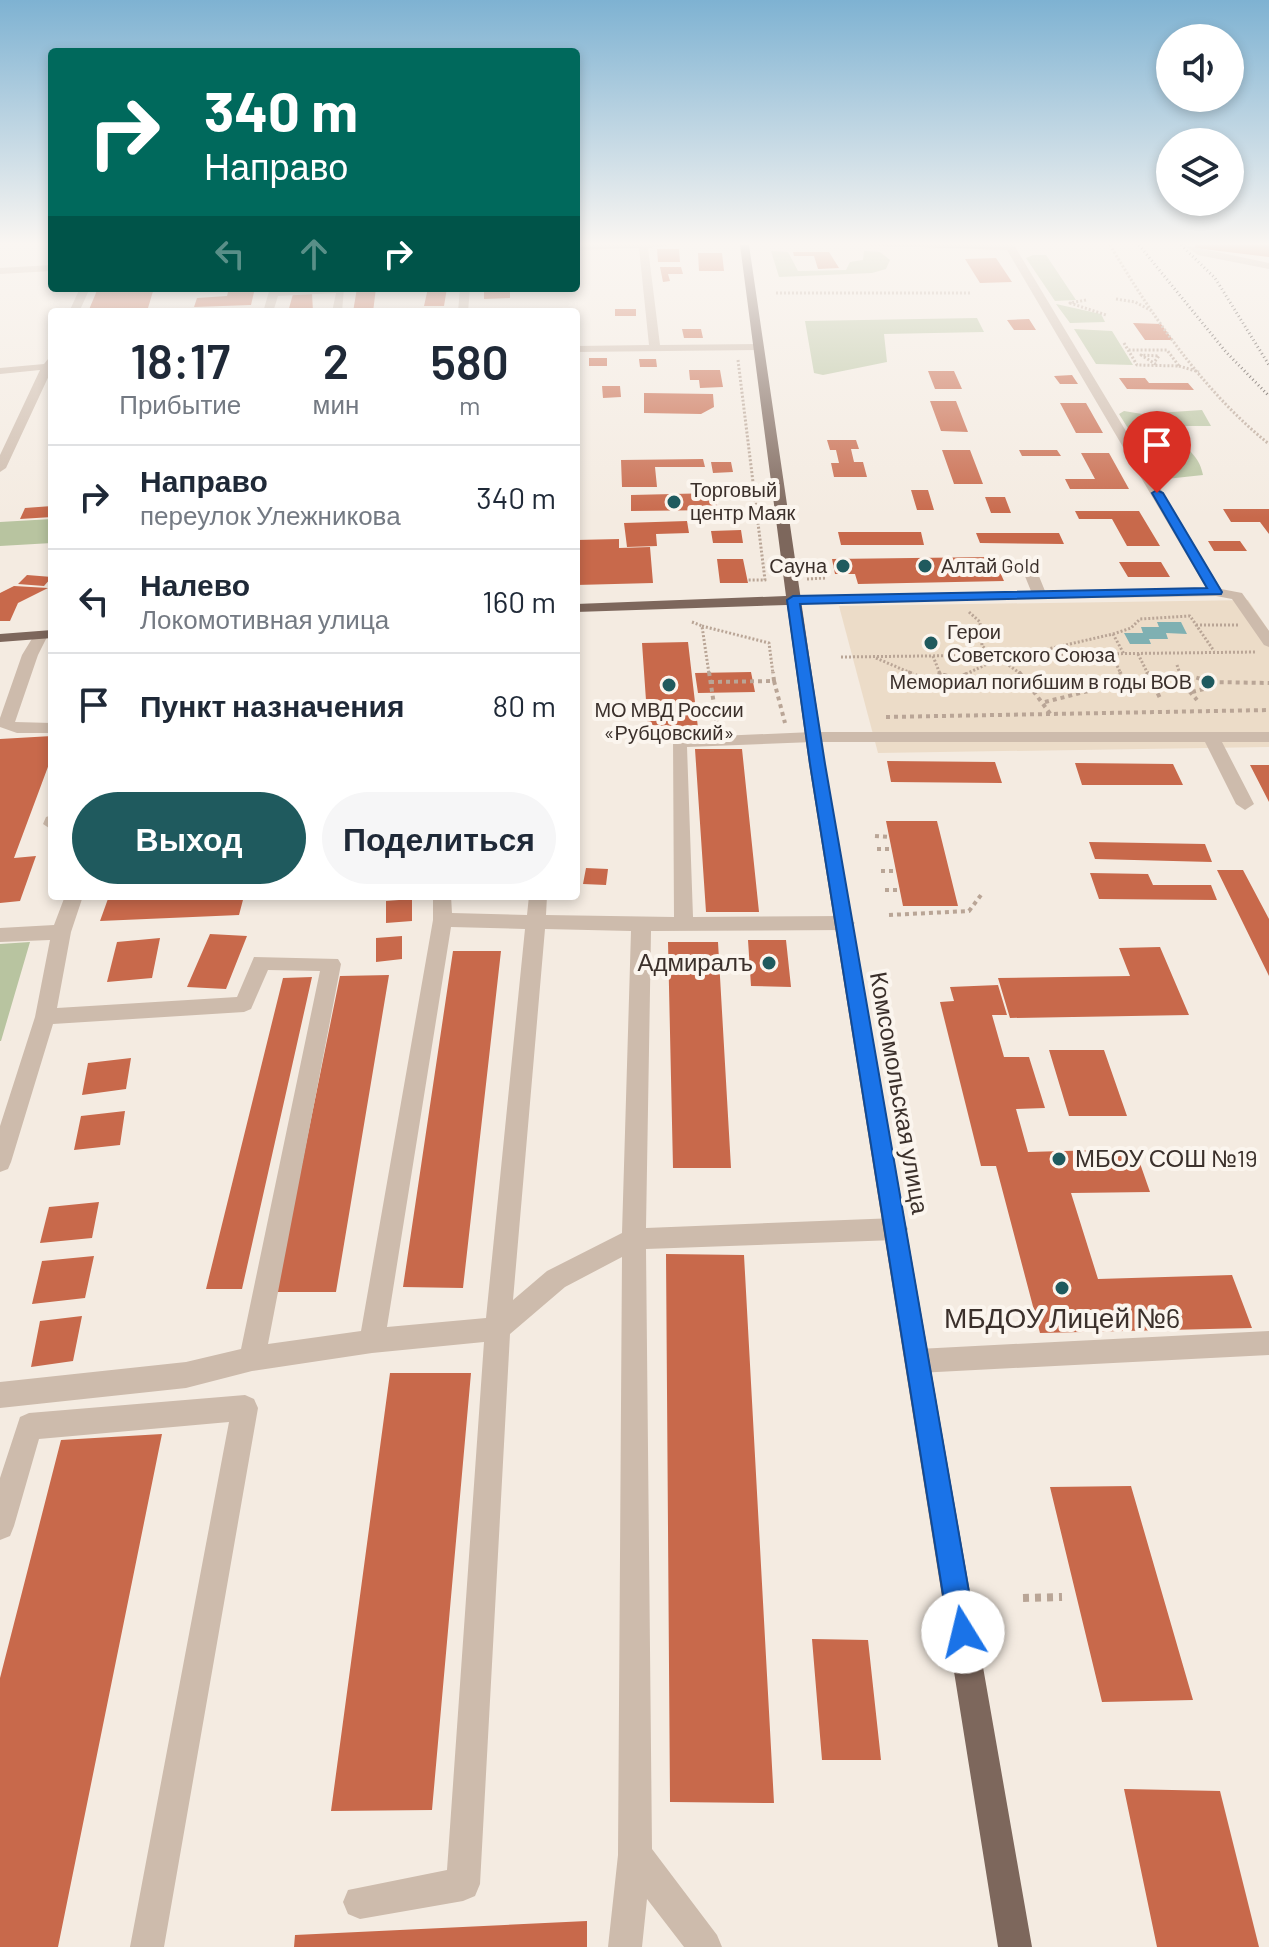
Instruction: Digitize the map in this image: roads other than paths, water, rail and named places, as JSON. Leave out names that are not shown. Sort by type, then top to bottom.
[{"type":"main road","name":"Комсомольская улица","points":[[747,336],[1015,1947]]},
{"type":"main road","points":[[580,608],[793,600]]},
{"type":"main road","points":[[0,638],[46,635]]},
{"type":"street","points":[[654,336],[655,347]]},
{"type":"street","points":[[1064,336],[1216,592]]},
{"type":"street","points":[[580,349],[747,347]]},
{"type":"street","points":[[0,371],[48,364]]},
{"type":"street","points":[[0,468],[48,368]]},
{"type":"street","points":[[1027,564],[1040,595]]},
{"type":"street","points":[[793,600],[1216,592],[1237,596],[1266,647]]},
{"type":"street","points":[[46,635],[30,655],[6,724],[17,728],[48,728]]},
{"type":"street","points":[[684,924],[679,742],[813,737],[1269,737]]},
{"type":"street","points":[[1211,737],[1245,804]]},
{"type":"street","points":[[0,1162],[45,1017],[61,932],[73,900]]},
{"type":"street","points":[[372,1341],[443,920],[442,900]]},
{"type":"street","points":[[443,920],[537,910],[641,924],[845,923]]},
{"type":"street","points":[[360,1902],[463,1884],[498,1329],[537,910]]},
{"type":"street","points":[[625,1947],[635,1855],[634,1239],[641,924]]},
{"type":"street","points":[[0,935],[61,932]]},
{"type":"street","points":[[45,1017],[244,1004],[261,962],[331,964],[252,1359]]},
{"type":"street","points":[[0,1395],[186,1375],[252,1359],[372,1341],[498,1329],[556,1279],[634,1239],[896,1229]]},
{"type":"street","points":[[918,1361],[1269,1343]]},
{"type":"street","points":[[0,1525],[29,1426],[245,1408],[147,1947]]},
{"type":"street","points":[[635,1855],[705,1947]]},
{"type":"water","points":[[1157,622],[1181,622],[1187,634],[1166,633],[1168,639],[1149,639],[1151,644],[1130,644],[1124,633],[1143,633],[1141,627],[1159,627]]},
{"type":"railway","points":[[1213,336],[1269,396]]},
{"type":"railway","points":[[1251,336],[1269,365]]},
{"type":"place","name":"Торговый центр Маяк","points":[[674,502]]},
{"type":"place","name":"Сауна","points":[[843,566]]},
{"type":"place","name":"Алтай Gold","points":[[925,566]]},
{"type":"place","name":"Герои Советского Союза","points":[[931,643]]},
{"type":"place","name":"Мемориал погибшим в годы ВОВ","points":[[1208,682]]},
{"type":"place","name":"МО МВД России «Рубцовский»","points":[[669,685]]},
{"type":"place","name":"Адмиралъ","points":[[769,963]]},
{"type":"place","name":"МБОУ СОШ №19","points":[[1059,1159]]},
{"type":"place","name":"МБДОУ Лицей №6","points":[[1062,1288]]}]
